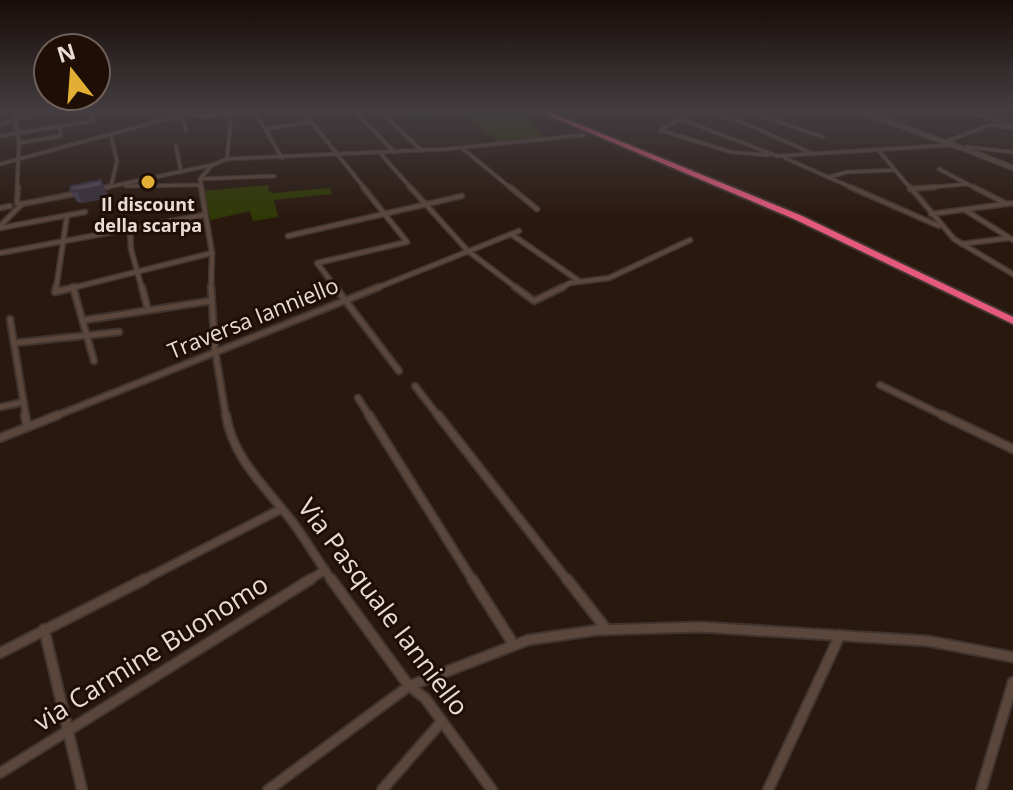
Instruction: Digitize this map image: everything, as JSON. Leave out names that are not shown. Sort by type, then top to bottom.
[{"type":"highway","points":[[628,147],[870,250],[1013,321]]},
{"type":"street","points":[[0,227],[16,205],[19,147]]},
{"type":"street","points":[[0,164],[68,147]]},
{"type":"street","points":[[111,186],[116,171],[117,147]]},
{"type":"street","points":[[176,147],[181,172]]},
{"type":"street","points":[[227,159],[229,147]]},
{"type":"street","points":[[276,147],[282,158]]},
{"type":"street","points":[[331,147],[407,242],[317,263],[342,300],[399,371]]},
{"type":"street","points":[[389,147],[394,152]]},
{"type":"street","points":[[418,147],[422,151]]},
{"type":"street","points":[[133,184],[227,159],[462,147],[537,209]]},
{"type":"street","points":[[714,147],[731,152],[774,156],[919,147]]},
{"type":"street","points":[[751,147],[943,227]]},
{"type":"street","points":[[798,147],[814,154]]},
{"type":"street","points":[[959,147],[1013,168]]},
{"type":"street","points":[[964,148],[1013,152]]},
{"type":"street","points":[[878,151],[943,227],[962,244],[1013,274]]},
{"type":"street","points":[[380,153],[468,251],[534,301],[579,281],[609,278],[690,240]]},
{"type":"street","points":[[200,182],[212,165]]},
{"type":"street","points":[[939,169],[1010,204]]},
{"type":"street","points":[[829,177],[847,172],[895,170]]},
{"type":"street","points":[[0,208],[111,186],[274,176]]},
{"type":"street","name":"Via Pasquale Ianniello","points":[[200,182],[212,253],[210,301],[215,350],[228,428],[253,477],[281,509],[409,686],[425,698],[492,790]]},
{"type":"street","points":[[910,189],[967,184]]},
{"type":"street","points":[[288,236],[462,196]]},
{"type":"street","points":[[931,214],[1010,204]]},
{"type":"street","points":[[964,210],[1012,238]]},
{"type":"street","points":[[0,227],[85,212]]},
{"type":"street","points":[[0,253],[204,215]]},
{"type":"street","points":[[67,216],[55,292],[212,253]]},
{"type":"street","points":[[130,229],[131,249],[148,310]]},
{"type":"street","name":"Traversa Ianniello","points":[[0,438],[519,231]]},
{"type":"street","points":[[511,234],[579,281]]},
{"type":"street","points":[[962,244],[1012,238]]},
{"type":"street","points":[[73,287],[85,320],[94,361]]},
{"type":"street","points":[[85,320],[210,301]]},
{"type":"street","points":[[10,319],[27,426]]},
{"type":"street","points":[[14,343],[119,332]]},
{"type":"street","points":[[880,385],[1013,449]]},
{"type":"street","points":[[415,386],[607,630]]},
{"type":"street","points":[[358,398],[514,645]]},
{"type":"street","points":[[0,407],[24,402]]},
{"type":"street","points":[[0,653],[281,509]]},
{"type":"street","name":"via Carmine Buonomo","points":[[0,773],[325,570]]},
{"type":"street","points":[[268,790],[409,686],[528,640],[607,630],[701,627],[928,641],[1013,657]]},
{"type":"street","points":[[44,629],[82,790]]},
{"type":"street","points":[[768,790],[840,635]]},
{"type":"street","points":[[981,790],[1013,682]]},
{"type":"street","points":[[382,790],[442,721]]},
{"type":"green space","points":[[268,185],[269,191],[274,193],[329,188],[332,194],[274,200],[278,217],[253,221],[250,211],[211,220],[203,191]]},
{"type":"building","points":[[101,180],[102,186],[70,190],[71,186]]},
{"type":"place","name":"Il discount della scarpa","points":[[148,182]]}]
